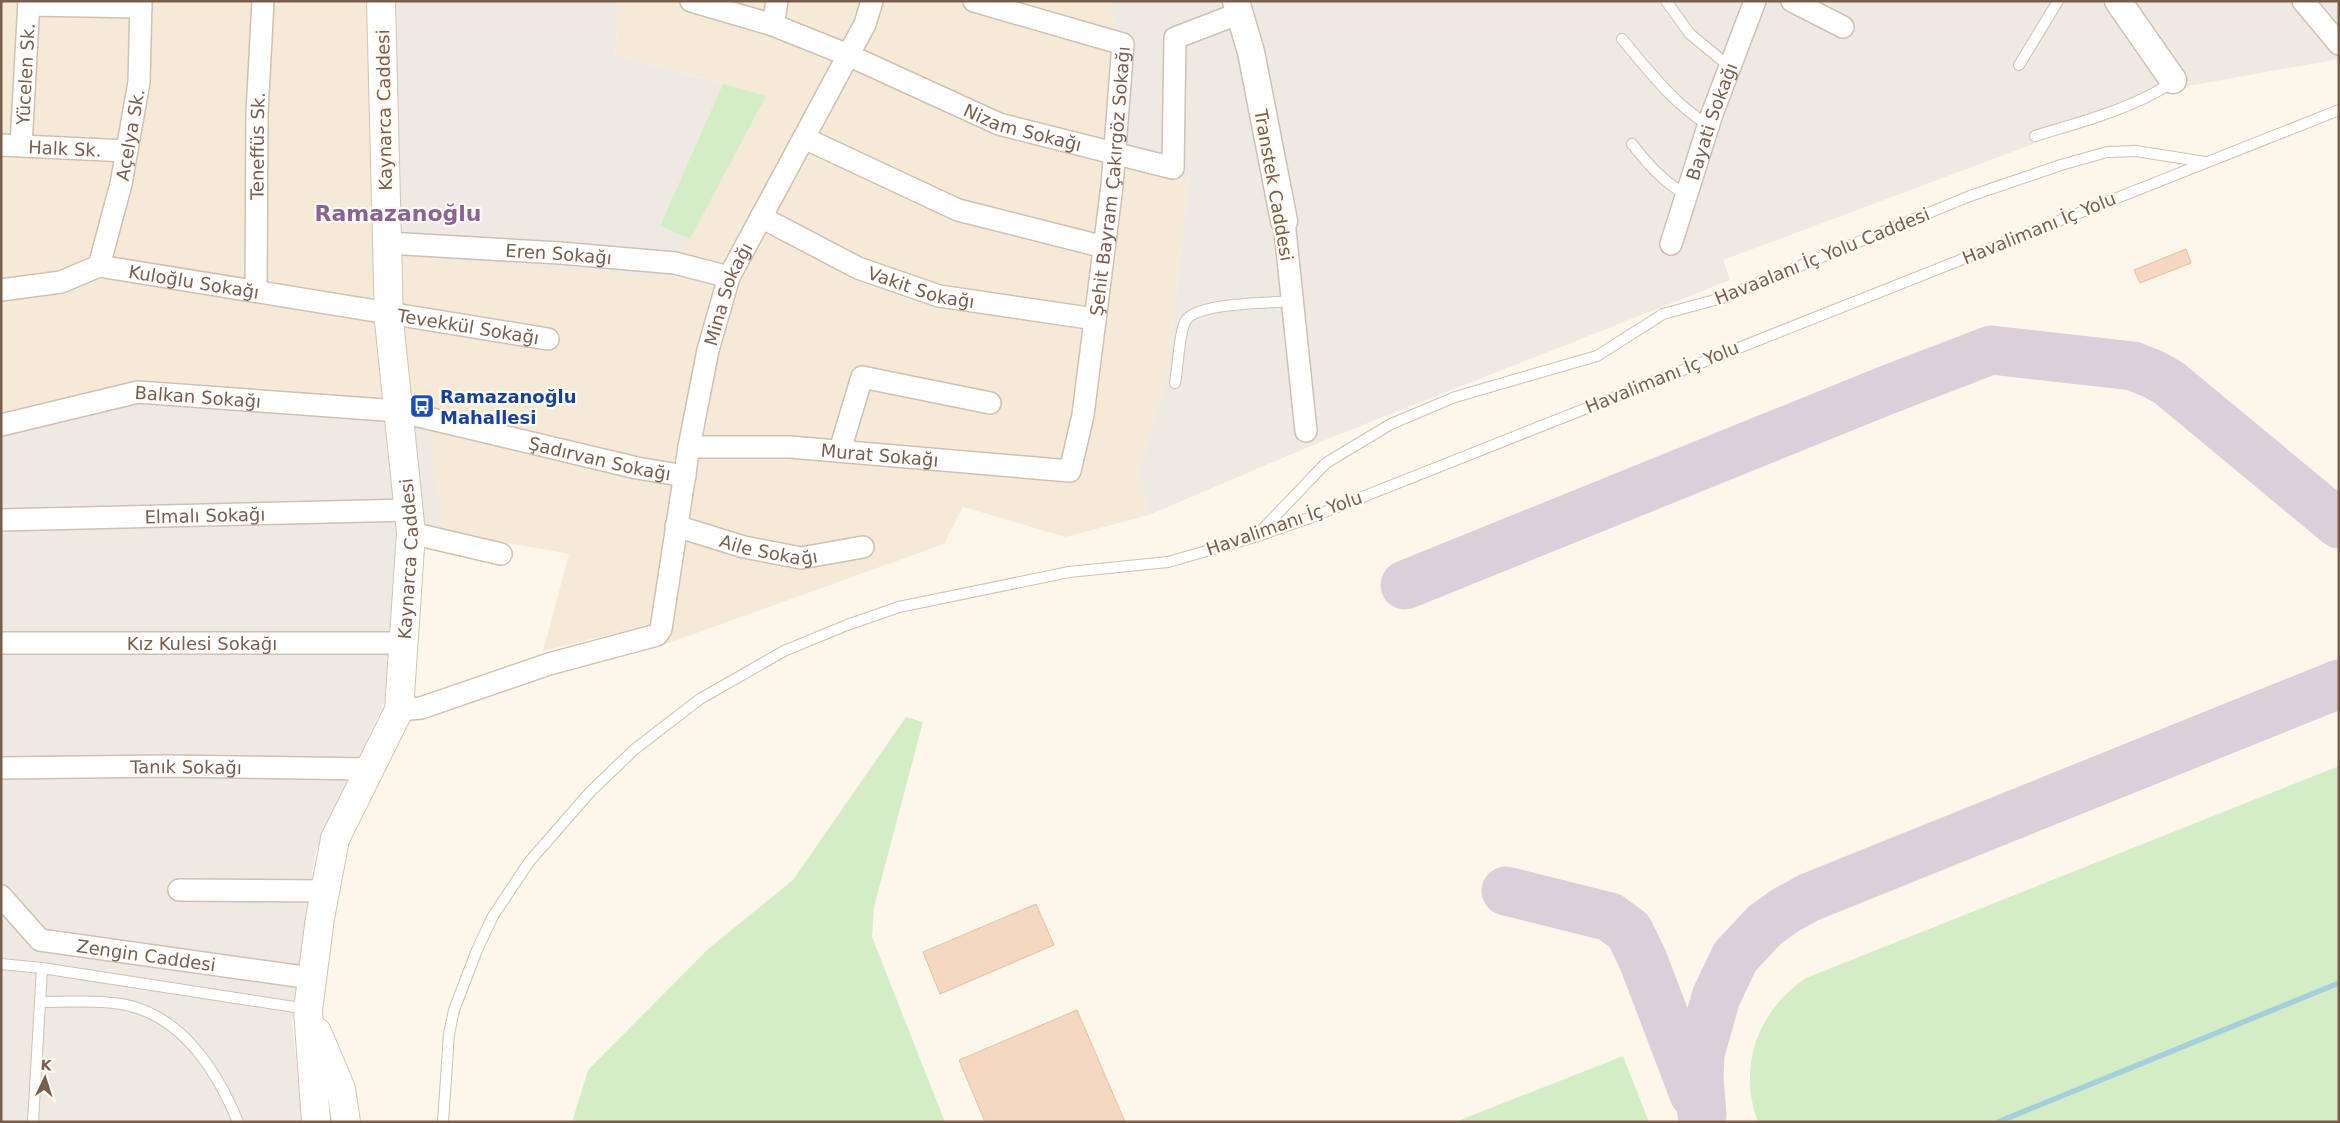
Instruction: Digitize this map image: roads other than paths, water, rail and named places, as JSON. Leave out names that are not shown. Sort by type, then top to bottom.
[{"type":"main road","name":"Kaynarca Caddesi","points":[[316,1122],[308,1010],[311,978],[325,891],[336,840],[399,710],[404,643],[410,522],[389,312],[381,1]]},
{"type":"main road","name":"Kaynarca Caddesi","points":[[308,1010],[341,1089],[346,1122]]},
{"type":"street","name":"Teneffüs Sk.","points":[[256,290],[257,113],[263,1]]},
{"type":"street","name":"Nizam Sokağı","points":[[691,1],[773,25],[848,55],[999,124],[1173,168],[1174,38],[1238,7]]},
{"type":"street","points":[[773,25],[777,1]]},
{"type":"street","name":"Mina Sokağı","points":[[399,710],[421,708],[549,664],[657,635],[661,629],[664,615],[676,526],[708,350],[729,277],[865,24],[872,1]]},
{"type":"street","name":"Şehit Bayram Çakırgöz Sokağı","points":[[974,1],[1123,44],[1104,247],[1083,415],[1070,471]]},
{"type":"street","name":"Bayati Sokağı","points":[[1671,244],[1708,126],[1755,1]]},
{"type":"street","points":[[1792,1],[1843,27]]},
{"type":"street","points":[[2118,1],[2173,80]]},
{"type":"street","points":[[2303,1],[2339,44]]},
{"type":"street","points":[[29,3],[141,4]]},
{"type":"street","name":"Yücelen Sk.","points":[[11,146],[29,3]]},
{"type":"street","name":"Açelya Sk.","points":[[100,266],[121,184],[139,82],[141,4]]},
{"type":"street","name":"Transtek Caddesi","points":[[1238,7],[1251,52],[1284,221],[1306,431]]},
{"type":"street","points":[[804,138],[958,210],[1104,247]]},
{"type":"street","name":"Halk Sk.","points":[[11,146],[127,151]]},
{"type":"street","name":"Vakit Sokağı","points":[[761,217],[858,268],[938,296],[1095,319]]},
{"type":"street","name":"Eren Sokağı","points":[[387,243],[560,253],[675,264],[729,277]]},
{"type":"street","name":"Kuloğlu Sokağı","points":[[100,266],[389,312]]},
{"type":"street","points":[[1,290],[62,282],[100,266]]},
{"type":"street","name":"Tevekkül Sokağı","points":[[389,312],[548,339]]},
{"type":"street","points":[[840,450],[862,377],[990,403]]},
{"type":"street","name":"Balkan Sokağı","points":[[1,425],[138,392],[398,411]]},
{"type":"street","name":"Şadırvan Sokağı","points":[[398,411],[637,468],[685,476]]},
{"type":"street","name":"Murat Sokağı","points":[[690,447],[790,447],[840,450],[1070,471]]},
{"type":"street","name":"Elmalı Sokağı","points":[[1,520],[410,522],[500,554]]},
{"type":"street","name":"Aile Sokağı","points":[[676,526],[744,547],[801,558],[863,547]]},
{"type":"street","name":"Kız Kulesi Sokağı","points":[[1,643],[404,643]]},
{"type":"street","name":"Tanık Sokağı","points":[[1,768],[165,766],[370,769]]},
{"type":"street","points":[[178,890],[325,891]]},
{"type":"street","name":"Zengin Caddesi","points":[[1,896],[40,940],[311,978]]},
{"type":"lane","points":[[1666,1],[1690,34],[1730,67]]},
{"type":"lane","points":[[2019,65],[2058,1]]},
{"type":"lane","points":[[1622,39],[1691,115],[1708,126]]},
{"type":"lane","points":[[2035,136],[2132,102],[2163,88],[2173,80]]},
{"type":"lane","name":"Havalimanı İç Yolu","points":[[443,1122],[450,1034],[454,1010],[477,950],[493,916],[509,890],[548,838],[591,791],[663,725],[714,690],[784,651],[847,625],[899,607],[1069,572],[1168,562],[1255,537],[1312,517],[2339,110]]},
{"type":"lane","points":[[1632,144],[1658,175],[1670,186],[1687,195]]},
{"type":"lane","name":"Havaalanı İç Yolu Caddesi","points":[[1255,537],[1326,463],[1391,424],[1455,397],[1598,356],[1663,314],[1730,295],[1970,196],[2061,165],[2107,152],[2136,151],[2206,162]]},
{"type":"lane","points":[[1175,383],[1184,323],[1191,314],[1206,308],[1293,301]]},
{"type":"lane","points":[[1,964],[42,968],[308,1010]]},
{"type":"lane","points":[[33,1122],[42,968]]},
{"type":"lane","points":[[40,1002],[124,1004],[163,1020],[183,1035],[195,1049],[220,1086],[238,1122]]},
{"type":"waterway","points":[[1998,1122],[2339,983]]},
{"type":"place","name":"Ramazanoğlu Mahallesi","points":[[422,406]]},
{"type":"district","name":"Ramazanoğlu","points":[[398,213]]}]
